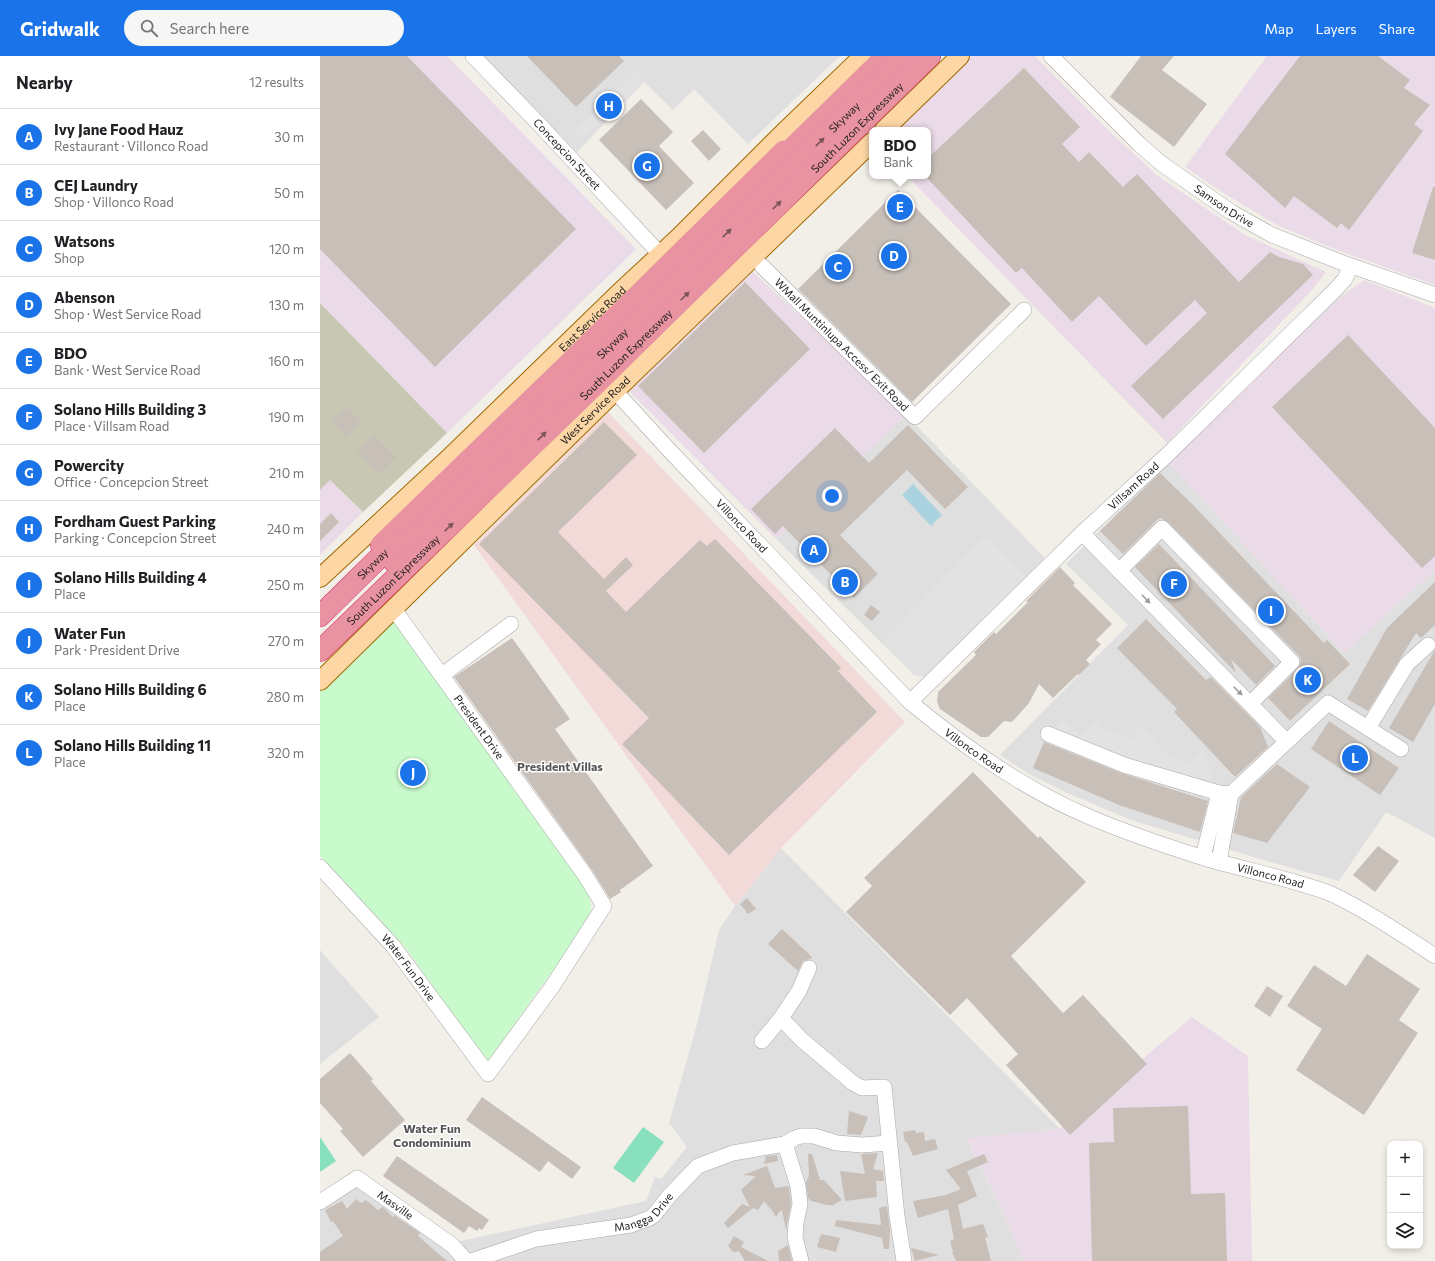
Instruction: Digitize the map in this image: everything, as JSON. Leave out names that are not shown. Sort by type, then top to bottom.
[{"type":"highway","points":[[320,604],[562,370],[881,56]]},
{"type":"highway","name":"Skyway","points":[[320,616],[886,56]]},
{"type":"highway","name":"Skyway","points":[[320,634],[491,462],[907,56]]},
{"type":"highway","name":"South Luzon Expressway","points":[[320,651],[589,391],[930,56]]},
{"type":"main road","name":"East Service Road","points":[[320,578],[450,457],[863,56]]},
{"type":"main road","points":[[887,127],[960,56]]},
{"type":"main road","name":"West Service Road","points":[[320,681],[615,391],[869,145]]},
{"type":"street","name":"Concepcion Street","points":[[473,56],[543,128],[660,254]]},
{"type":"street","name":"Samson Drive","points":[[1051,56],[1139,144],[1162,164],[1231,212],[1272,235],[1351,266],[1435,295]]},
{"type":"street","name":"WMall Muntinlupa Access/ Exit Road","points":[[762,266],[915,417],[1024,310]]},
{"type":"street","name":"Villsam Road","points":[[910,702],[1082,533],[1167,456],[1335,290],[1345,278],[1351,266]]},
{"type":"street","name":"Villonco Road","points":[[615,391],[910,702],[941,728],[975,753],[1044,796],[1085,816],[1203,858],[1292,881],[1330,893],[1372,915],[1435,956]]},
{"type":"street","points":[[1119,571],[1162,528],[1292,662],[1250,704]]},
{"type":"street","points":[[1082,533],[1286,742]]},
{"type":"street","name":"President Drive","points":[[393,608],[585,875],[604,906],[552,987],[488,1074]]},
{"type":"street","points":[[442,675],[512,624]]},
{"type":"street","points":[[1368,728],[1407,664],[1428,645]]},
{"type":"street","points":[[1203,858],[1208,836],[1225,794],[1286,742],[1328,703],[1400,748]]},
{"type":"street","points":[[1048,734],[1124,765],[1225,794]]},
{"type":"street","points":[[1219,862],[1223,840],[1225,794]]},
{"type":"street","points":[[1208,836],[1223,840]]},
{"type":"street","name":"Water Fun Drive","points":[[320,867],[393,946],[488,1074]]},
{"type":"street","points":[[762,1041],[781,1018],[799,991],[809,968]]},
{"type":"street","points":[[781,1018],[802,1040],[853,1083],[862,1088],[884,1087],[897,1216],[904,1261]]},
{"type":"street","name":"Mangga Drive","points":[[471,1261],[536,1239],[636,1224],[654,1215],[670,1195],[698,1166],[733,1153],[785,1144],[801,1136],[814,1136],[837,1143],[889,1143]]},
{"type":"street","points":[[785,1144],[798,1186],[800,1204],[795,1237],[801,1261]]},
{"type":"street","name":"Masville","points":[[320,1202],[358,1178],[452,1245],[466,1261]]},
{"type":"shaded area","points":[[320,56],[447,56],[636,249],[447,433],[320,303]]},
{"type":"shaded area","points":[[483,56],[840,56],[748,144],[694,89],[673,110],[644,82],[577,152]]},
{"type":"shaded area","points":[[971,56],[1035,56],[1108,130],[1158,176],[1245,235],[1326,272],[1313,289],[1167,443],[910,179],[931,179],[931,127],[897,127]]},
{"type":"shaded area","points":[[1267,56],[1435,56],[1435,285],[1337,250],[1277,225],[1225,194],[1185,167]]},
{"type":"shaded area","points":[[636,71],[645,80],[582,140],[574,131]]},
{"type":"shaded area","points":[[750,269],[906,415],[776,539],[626,388]]},
{"type":"shaded area","points":[[1364,280],[1435,308],[1435,570],[1344,653],[1168,462],[1339,298]]},
{"type":"shaded area","points":[[320,303],[447,433],[363,512],[330,480],[320,490]]},
{"type":"shaded area","points":[[608,412],[905,722],[781,848],[735,906],[474,545]]},
{"type":"shaded area","points":[[906,415],[1045,558],[927,677],[914,675],[776,539]]},
{"type":"shaded area","points":[[1168,462],[1344,653],[1435,570],[1435,838],[1386,812],[1339,881],[1131,820],[1063,791],[1029,774],[1000,755],[1128,625],[1066,564]]},
{"type":"shaded area","points":[[330,480],[363,512],[320,555],[320,490]]},
{"type":"shaded area","points":[[986,536],[1026,577],[927,677],[914,675],[881,642]]},
{"type":"shaded area","points":[[1063,720],[1082,735],[1097,720],[1104,729],[1131,740],[1140,726],[1154,737],[1162,752],[1186,764],[1203,750],[1215,786],[1048,734]]},
{"type":"shaded area","points":[[781,848],[1060,1129],[967,1139],[1006,1218],[1024,1261],[320,1261],[320,1207],[358,1183],[446,1244],[646,1201],[655,1177],[661,1179],[687,1147],[669,1123],[697,1024],[719,930],[735,906]]},
{"type":"shaded area","points":[[320,950],[379,1017],[320,1064]]},
{"type":"shaded area","points":[[1192,1017],[1248,1056],[1252,1261],[1024,1261],[1006,1218],[967,1138],[1060,1129]]},
{"type":"green space","points":[[395,619],[581,878],[589,893],[592,916],[487,1062],[405,947],[320,856],[320,689]]},
{"type":"green space","points":[[643,1127],[664,1142],[634,1183],[613,1168]]},
{"type":"green space","points":[[320,1137],[336,1161],[320,1172]]},
{"type":"water","points":[[913,484],[942,515],[931,526],[902,495]]},
{"type":"building","points":[[320,56],[407,56],[576,229],[435,367],[320,249]]},
{"type":"building","points":[[527,56],[619,56],[624,61],[576,107]]},
{"type":"building","points":[[1141,56],[1174,56],[1162,70],[1207,104],[1174,147],[1110,97]]},
{"type":"building","points":[[1300,56],[1378,56],[1410,80],[1404,88],[1430,105],[1414,124],[1423,131],[1349,230],[1341,223],[1337,228],[1294,196],[1285,208],[1225,154]]},
{"type":"building","points":[[1024,68],[1080,127],[1062,144],[1079,162],[1089,152],[1123,187],[1137,174],[1239,282],[1270,252],[1279,257],[1303,264],[1313,275],[1163,419],[1131,386],[1207,313],[1195,300],[1146,346],[1099,296],[1072,322],[1022,268],[1016,273],[928,179],[931,179],[931,155]]},
{"type":"building","points":[[641,99],[673,132],[659,146],[694,183],[666,210],[599,140]]},
{"type":"building","points":[[703,130],[721,149],[709,161],[691,141]]},
{"type":"building","points":[[1433,187],[1435,187],[1435,260],[1412,253]]},
{"type":"building","points":[[898,190],[1011,304],[912,402],[798,289]]},
{"type":"building","points":[[745,282],[810,349],[704,453],[638,386]]},
{"type":"building","points":[[1348,335],[1435,428],[1435,556],[1422,568],[1272,407]]},
{"type":"building","points":[[347,407],[361,421],[346,436],[332,421]]},
{"type":"building","points":[[604,422],[637,455],[558,532],[604,579],[626,557],[633,565],[606,591],[626,612],[700,540],[707,546],[715,539],[841,668],[838,671],[877,712],[729,855],[622,744],[649,718],[479,544]]},
{"type":"building","points":[[908,425],[968,487],[945,509],[907,470],[840,535],[878,574],[854,598],[783,526],[775,534],[751,509],[835,428],[869,463]]},
{"type":"building","points":[[374,435],[396,457],[379,474],[357,451]]},
{"type":"building","points":[[1160,473],[1194,506],[1324,643],[1327,640],[1350,664],[1290,721],[1268,698],[1299,668],[1301,660],[1299,656],[1168,522],[1160,518],[1123,554],[1100,531]]},
{"type":"building","points":[[331,513],[339,522],[320,541],[320,524]]},
{"type":"building","points":[[1159,544],[1275,666],[1256,685],[1231,659],[1236,673],[1135,567]]},
{"type":"building","points":[[1060,567],[1075,583],[1073,585],[1112,624],[1096,640],[1101,644],[1086,660],[1090,664],[1053,698],[1039,684],[1029,703],[1014,720],[1011,722],[1004,721],[988,737],[981,737],[940,709],[937,702],[938,692],[976,655],[974,652],[994,632],[996,634]]},
{"type":"building","points":[[1435,582],[1435,625],[1421,638],[1416,633],[1368,711],[1347,699],[1387,628]]},
{"type":"building","points":[[871,605],[880,612],[872,621],[864,615]]},
{"type":"building","points":[[1146,619],[1206,680],[1211,677],[1260,727],[1268,747],[1235,777],[1174,712],[1177,709],[1117,648]]},
{"type":"building","points":[[512,638],[570,719],[555,729],[653,866],[610,899],[592,870],[454,677]]},
{"type":"building","points":[[1435,650],[1435,704],[1413,742],[1389,728]]},
{"type":"building","points":[[1329,721],[1399,768],[1380,795],[1311,749]]},
{"type":"building","points":[[1044,742],[1121,773],[1208,801],[1200,832],[1119,805],[1033,768]]},
{"type":"building","points":[[1277,764],[1310,787],[1267,843],[1233,833],[1241,797]]},
{"type":"building","points":[[973,772],[1038,838],[1040,836],[1086,882],[1011,956],[1063,1013],[1083,995],[1147,1064],[1070,1135],[1006,1065],[1018,1054],[967,998],[950,1015],[846,912],[872,886],[864,878]]},
{"type":"building","points":[[1378,846],[1399,861],[1375,892],[1353,875]]},
{"type":"building","points":[[747,898],[756,909],[748,914],[740,904]]},
{"type":"building","points":[[782,929],[812,957],[811,959],[803,961],[798,971],[768,944]]},
{"type":"building","points":[[1367,954],[1420,989],[1399,1020],[1418,1033],[1364,1115],[1296,1070],[1322,1029],[1287,1006],[1314,965],[1346,986]]},
{"type":"building","points":[[1267,986],[1283,996],[1270,1017],[1254,1006]]},
{"type":"building","points":[[350,1053],[373,1079],[371,1081],[405,1120],[363,1157],[340,1131],[343,1129],[320,1103],[320,1079]]},
{"type":"building","points":[[482,1097],[581,1167],[572,1179],[548,1161],[540,1172],[466,1120]]},
{"type":"building","points":[[1188,1106],[1191,1194],[1225,1193],[1227,1261],[1092,1261],[1089,1143],[1114,1142],[1113,1108]]},
{"type":"building","points":[[849,1111],[868,1117],[861,1135],[847,1134]]},
{"type":"building","points":[[915,1130],[916,1133],[924,1132],[925,1141],[935,1139],[938,1149],[913,1156],[907,1142],[905,1142],[903,1132]]},
{"type":"building","points":[[878,1153],[873,1169],[883,1171],[884,1181],[876,1181],[877,1197],[845,1201],[840,1171],[865,1174],[861,1154]]},
{"type":"building","points":[[808,1154],[812,1154],[820,1180],[824,1180],[842,1200],[833,1205],[827,1205],[811,1201],[808,1198],[806,1182],[809,1176]]},
{"type":"building","points":[[984,1154],[988,1162],[967,1171],[977,1196],[958,1205],[963,1229],[983,1224],[988,1237],[985,1238],[991,1261],[956,1261],[952,1252],[950,1241],[954,1239],[948,1209],[918,1218],[913,1201],[946,1195],[961,1189],[946,1170]]},
{"type":"building","points":[[777,1155],[778,1161],[764,1164],[766,1156]]},
{"type":"building","points":[[397,1156],[489,1220],[482,1230],[479,1228],[477,1231],[469,1226],[464,1233],[383,1176]]},
{"type":"building","points":[[767,1166],[775,1188],[789,1186],[791,1204],[786,1230],[782,1210],[777,1216],[774,1216],[774,1213],[764,1201],[758,1210],[753,1208],[728,1228],[724,1223],[742,1204],[750,1207],[741,1190],[756,1176],[743,1175]]},
{"type":"building","points":[[356,1199],[361,1203],[366,1200],[378,1210],[383,1207],[393,1217],[394,1215],[420,1233],[418,1236],[447,1261],[320,1261],[320,1252],[343,1236],[333,1221],[331,1222],[325,1210],[342,1201],[347,1209]]},
{"type":"building","points":[[887,1206],[890,1230],[889,1249],[884,1249],[882,1238],[835,1226],[836,1220],[881,1225],[879,1208]]},
{"type":"building","points":[[821,1234],[840,1238],[836,1252],[817,1247]]},
{"type":"building","points":[[734,1236],[744,1242],[741,1247],[768,1261],[745,1261],[738,1250],[737,1252],[733,1252],[728,1246]]},
{"type":"building","points":[[788,1245],[792,1261],[779,1261],[778,1251]]},
{"type":"building","points":[[911,1248],[939,1255],[915,1261]]},
{"type":"place","name":"Fordham Guest Parking","points":[[609,106]]},
{"type":"place","name":"Powercity","points":[[647,166]]},
{"type":"place","name":"BDO","points":[[900,207]]},
{"type":"place","name":"Abenson","points":[[894,256]]},
{"type":"place","name":"Watsons","points":[[838,267]]},
{"type":"place","name":"Ivy Jane Food Hauz","points":[[814,550]]},
{"type":"place","name":"CEJ Laundry","points":[[845,582]]},
{"type":"place","name":"Solano Hills Building 3","points":[[1174,584]]},
{"type":"place","name":"Solano Hills Building 4","points":[[1271,611]]},
{"type":"place","name":"Solano Hills Building 6","points":[[1308,680]]},
{"type":"place","name":"Solano Hills Building 11","points":[[1355,758]]},
{"type":"place","name":"Water Fun","points":[[413,773]]},
{"type":"district","name":"President Villas","points":[[560,767]]},
{"type":"district","name":"Water Fun Condominium","points":[[432,1136]]}]
